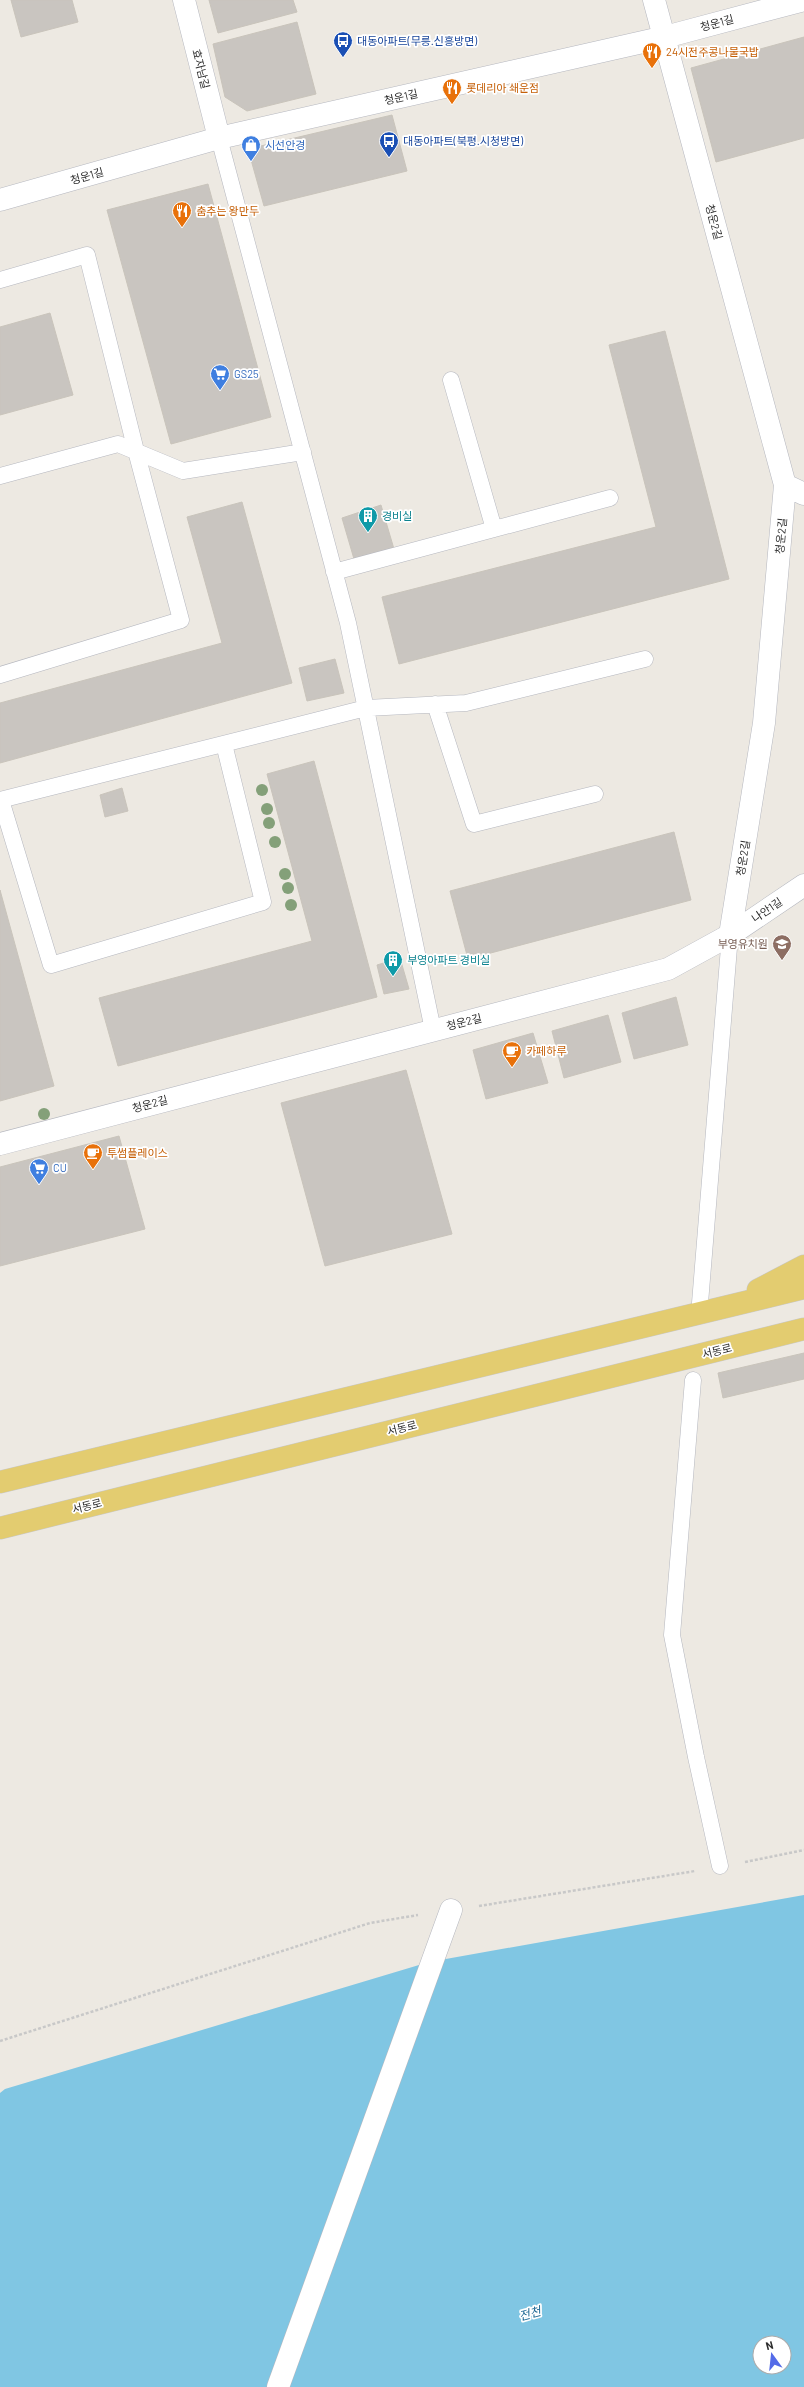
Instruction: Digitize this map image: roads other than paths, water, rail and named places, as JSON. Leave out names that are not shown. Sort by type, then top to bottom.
[{"type":"main road","points":[[732,1304],[804,1266]]},
{"type":"main road","points":[[0,1482],[732,1304],[804,1288]]},
{"type":"main road","name":"서동로","points":[[0,1528],[804,1329]]},
{"type":"main road","points":[[768,1338],[804,1338]]},
{"type":"street","name":"효자남길","points":[[184,0],[219,138]]},
{"type":"street","name":"청운2길","points":[[0,1144],[668,969],[730,935],[764,724],[795,490],[654,0]]},
{"type":"street","name":"청운1길","points":[[0,200],[219,138],[665,37],[804,0]]},
{"type":"street","name":"나안1길","points":[[730,935],[804,885]]},
{"type":"street","points":[[278,2387],[451,1910]]},
{"type":"lane","points":[[219,138],[348,623],[432,1030]]},
{"type":"lane","points":[[0,280],[87,255],[136,451],[182,620],[0,675]]},
{"type":"lane","points":[[451,380],[494,529]]},
{"type":"lane","points":[[0,476],[118,444],[183,470],[303,452]]},
{"type":"lane","points":[[334,572],[610,498]]},
{"type":"lane","points":[[224,744],[263,902],[51,965],[0,800],[366,708],[466,703],[645,659]]},
{"type":"lane","points":[[435,704],[474,824],[595,794]]},
{"type":"lane","points":[[700,1302],[730,935]]},
{"type":"lane","points":[[693,1380],[672,1635],[696,1757],[720,1866]]},
{"type":"water","name":"전천","points":[[804,1895],[804,2387],[0,2387],[0,2093],[5,2089],[429,1962]]},
{"type":"place","name":"대동아파트(무릉.신흥방면)","points":[[343,58]]},
{"type":"place","name":"24시전주콩나물국밥","points":[[652,69]]},
{"type":"place","name":"롯데리아 쇄운점","points":[[452,105]]},
{"type":"place","name":"대동아파트(북평.시청방면)","points":[[389,158]]},
{"type":"place","name":"시선안경","points":[[251,162]]},
{"type":"place","name":"춤추는 왕만두","points":[[182,228]]},
{"type":"place","name":"GS25","points":[[220,391]]},
{"type":"place","name":"경비실","points":[[368,533]]},
{"type":"place","name":"부영유치원","points":[[782,961]]},
{"type":"place","name":"부영아파트 경비실","points":[[393,977]]},
{"type":"place","name":"카페하루","points":[[512,1068]]},
{"type":"place","name":"투썸플레이스","points":[[93,1170]]},
{"type":"place","name":"CU","points":[[39,1185]]}]
